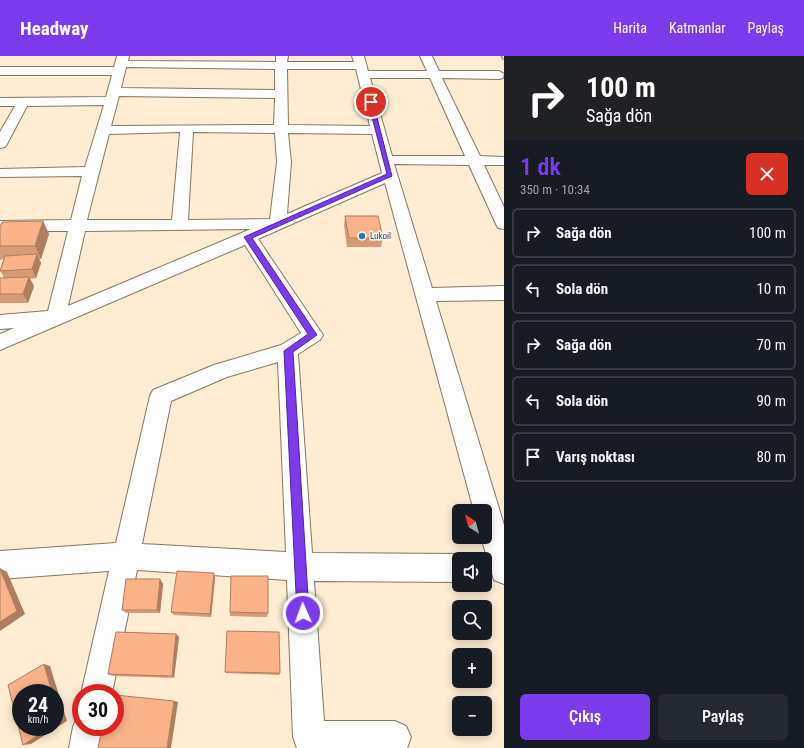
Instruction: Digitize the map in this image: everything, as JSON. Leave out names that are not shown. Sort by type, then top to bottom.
[{"type":"street","points":[[426,56],[504,224]]},
{"type":"street","points":[[0,71],[121,64],[282,61],[361,65],[434,74],[499,74]]},
{"type":"street","points":[[278,224],[284,162],[281,127],[282,61]]},
{"type":"street","points":[[56,317],[91,171],[121,64]]},
{"type":"street","points":[[361,65],[424,295],[499,536],[504,569],[492,568]]},
{"type":"street","points":[[0,102],[23,102],[113,96],[282,94]]},
{"type":"street","points":[[0,144],[23,102]]},
{"type":"street","points":[[103,130],[281,127],[378,130]]},
{"type":"street","points":[[180,224],[187,128]]},
{"type":"street","points":[[0,342],[56,317],[159,276],[278,224],[388,167],[475,161],[504,161]]},
{"type":"street","points":[[0,173],[91,171]]},
{"type":"street","points":[[0,226],[278,224]]},
{"type":"street","points":[[98,684],[161,396],[221,371],[288,351],[313,335],[248,237]]},
{"type":"street","points":[[424,295],[504,293]]},
{"type":"street","points":[[0,322],[56,317]]},
{"type":"street","points":[[288,351],[301,567],[309,737],[395,738]]},
{"type":"street","points":[[0,565],[125,556],[301,567],[452,568]]},
{"type":"street","points":[[85,748],[87,736]]},
{"type":"building","points":[[345,216],[378,216],[383,238],[349,238]]},
{"type":"building","points":[[43,221],[35,246],[0,246],[0,227],[2,222]]},
{"type":"building","points":[[37,254],[32,269],[0,271],[5,256]]},
{"type":"building","points":[[29,277],[23,294],[0,294],[0,278]]},
{"type":"building","points":[[0,569],[17,611],[0,622]]},
{"type":"building","points":[[177,571],[214,573],[210,614],[171,612]]},
{"type":"building","points":[[231,576],[268,576],[268,613],[230,612]]},
{"type":"building","points":[[126,579],[160,579],[157,610],[122,610]]},
{"type":"building","points":[[227,631],[279,632],[280,673],[225,672]]},
{"type":"building","points":[[116,632],[176,634],[172,676],[108,674]]},
{"type":"building","points":[[44,664],[50,684],[12,684],[12,701],[8,685]]},
{"type":"building","points":[[124,696],[174,701],[167,748],[98,748],[100,736],[124,736]]},
{"type":"building","points":[[21,736],[37,736],[23,745]]},
{"type":"railway","points":[[501,56],[504,61]]},
{"type":"place","name":"Lukoil","points":[[362,236]]},
{"type":"route","points":[[303,613],[288,351],[313,335],[248,237],[390,175],[371,102]]}]
